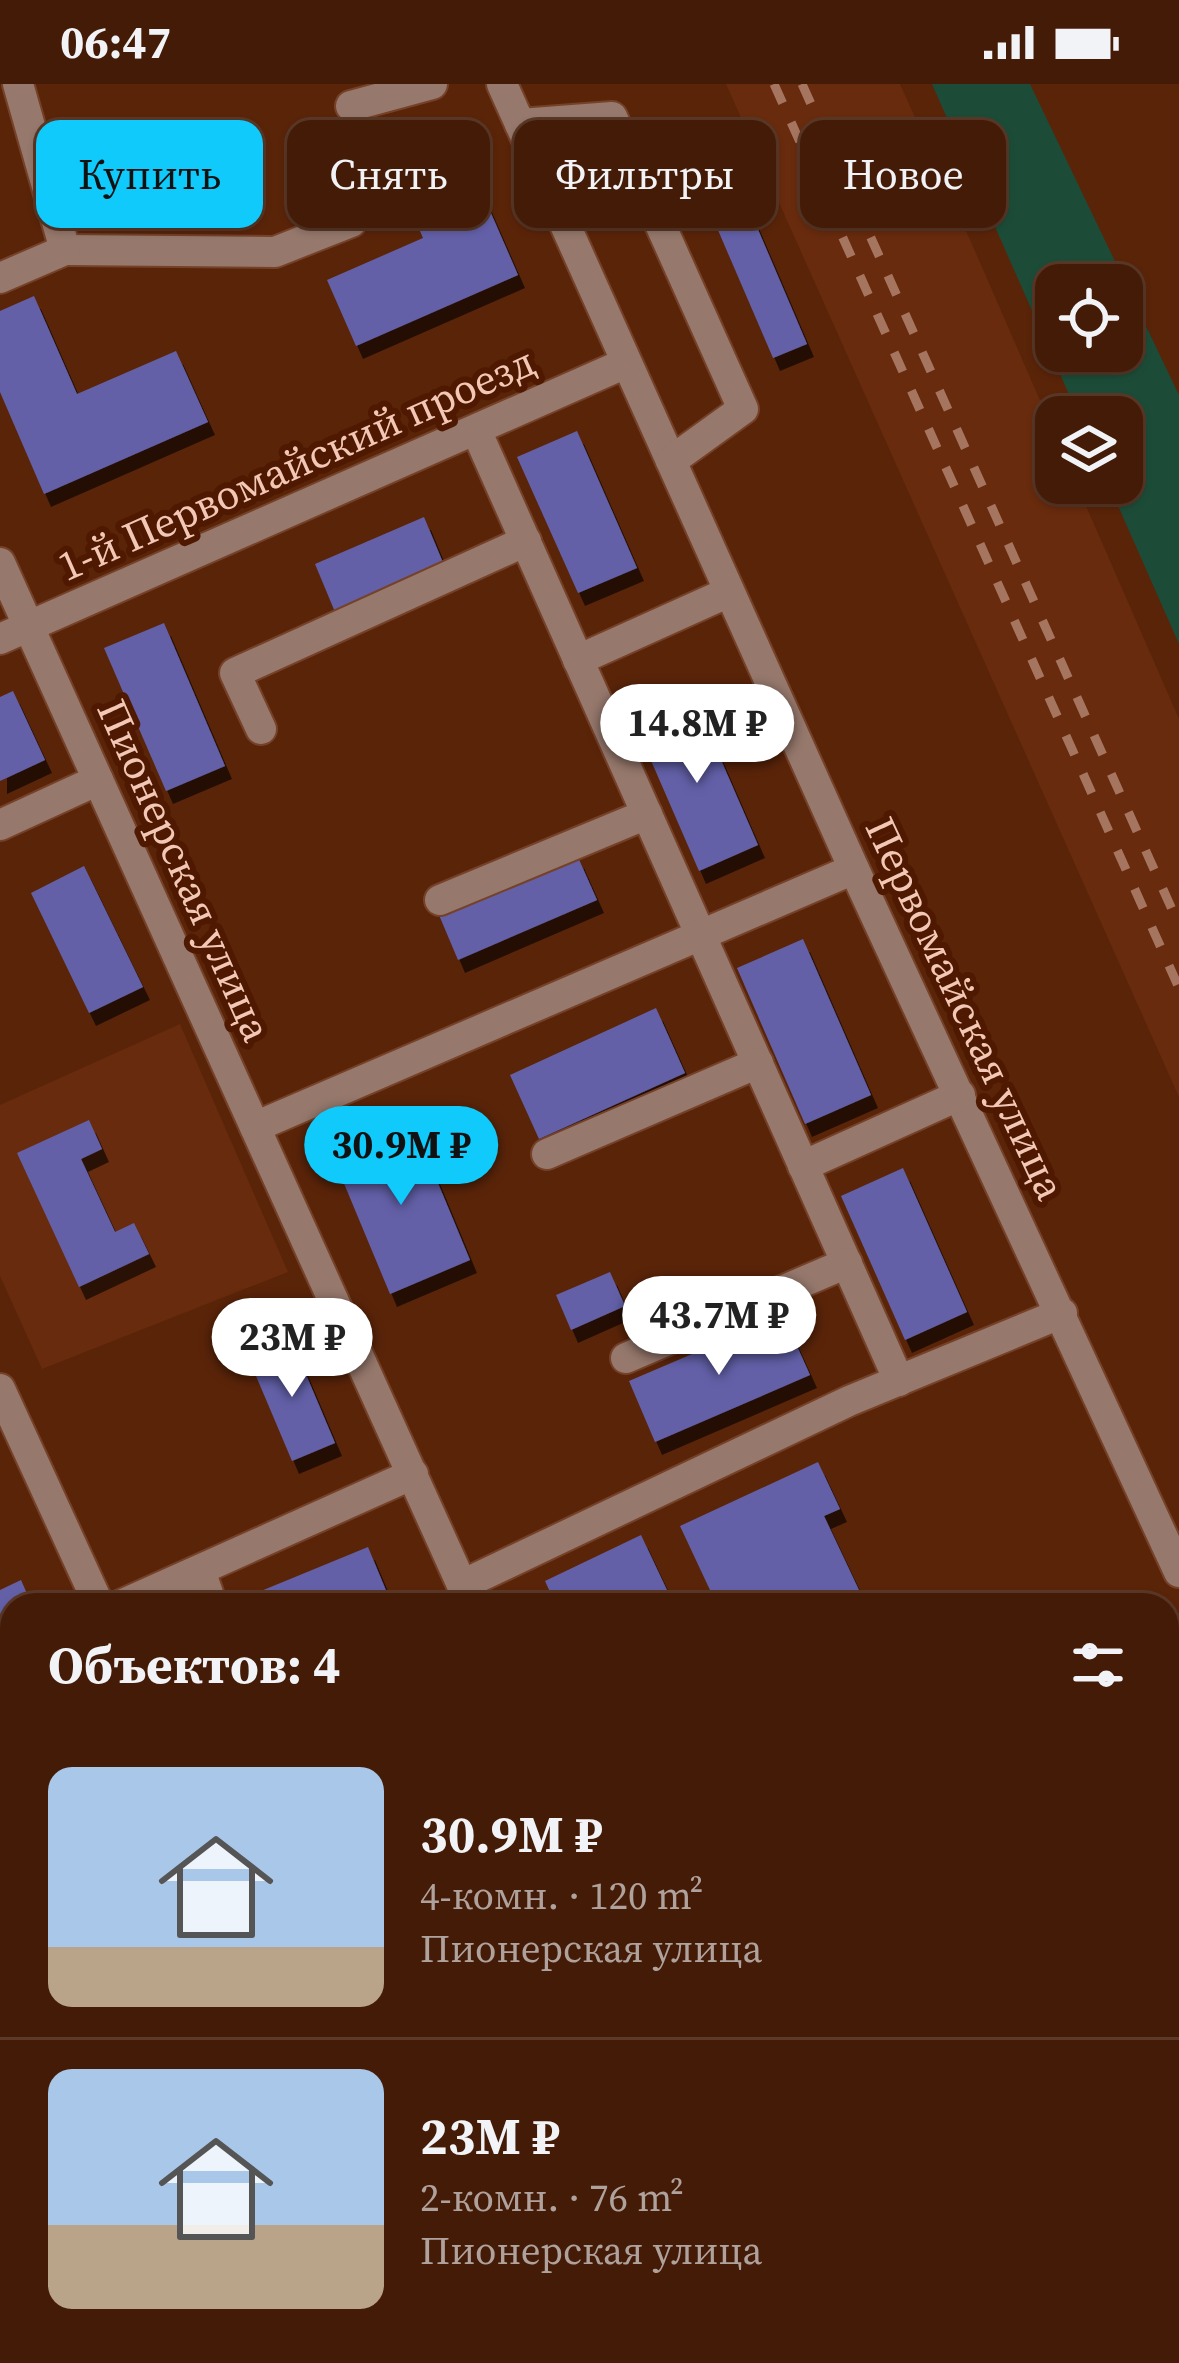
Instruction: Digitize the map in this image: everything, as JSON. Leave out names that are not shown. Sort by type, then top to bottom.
[{"type":"street","points":[[18,84],[65,250]]},
{"type":"street","points":[[351,106],[432,84]]},
{"type":"street","name":"Первомайская улица","points":[[502,84],[518,120]]},
{"type":"street","points":[[573,120],[613,120]]},
{"type":"street","points":[[0,278],[65,250],[275,252],[334,228]]},
{"type":"street","name":"Первомайская улица","points":[[566,228],[854,869],[1179,1572]]},
{"type":"street","points":[[662,228],[743,409],[670,460]]},
{"type":"street","name":"1-й Первомайский проезд","points":[[14,633],[626,363]]},
{"type":"street","points":[[476,430],[899,1381]]},
{"type":"street","points":[[261,729],[236,673],[526,541]]},
{"type":"street","name":"Пионерская улица","points":[[0,563],[14,633],[98,780],[465,1593]]},
{"type":"street","points":[[578,660],[729,592]]},
{"type":"street","points":[[0,825],[98,780]]},
{"type":"street","points":[[440,900],[647,814]]},
{"type":"street","points":[[255,1127],[854,869]]},
{"type":"street","points":[[547,1154],[758,1063]]},
{"type":"street","points":[[803,1166],[960,1095]]},
{"type":"street","points":[[626,1358],[847,1263]]},
{"type":"street","points":[[470,1593],[681,1479],[1062,1313]]},
{"type":"street","points":[[0,1389],[94,1593]]},
{"type":"street","points":[[148,1593],[413,1474]]},
{"type":"street","points":[[200,1570],[208,1593]]},
{"type":"shaded area","points":[[726,84],[900,84],[916,120],[800,120],[800,228],[965,228],[975,251],[1038,396],[1035,504],[1085,504],[1179,719],[1179,1097],[776,196],[776,120],[742,120]]},
{"type":"shaded area","points":[[180,1024],[288,1272],[42,1369],[0,1276],[0,1105]]},
{"type":"green space","points":[[932,84],[1030,84],[1116,264],[1035,264],[1035,317],[996,228],[1006,228],[1006,120],[948,120]]},
{"type":"green space","points":[[1143,320],[1179,395],[1179,644],[1117,504],[1143,504],[1143,396],[1070,396],[1059,372],[1143,372]]},
{"type":"building","points":[[490,211],[518,275],[356,346],[327,280],[423,238],[419,228],[490,228]]},
{"type":"building","points":[[717,228],[757,228],[807,344],[773,358]]},
{"type":"building","points":[[34,296],[77,394],[176,351],[208,422],[44,494],[0,392],[0,311]]},
{"type":"building","points":[[577,431],[637,568],[578,593],[517,457]]},
{"type":"building","points":[[424,517],[444,565],[335,612],[315,564]]},
{"type":"building","points":[[164,623],[225,766],[166,791],[104,648]]},
{"type":"building","points":[[13,691],[45,760],[0,781],[0,697]]},
{"type":"building","points":[[695,700],[758,845],[699,871],[636,726]]},
{"type":"building","points":[[577,855],[597,900],[458,960],[439,915]]},
{"type":"building","points":[[84,866],[143,987],[89,1013],[31,893]]},
{"type":"building","points":[[803,939],[871,1095],[805,1124],[737,968]]},
{"type":"building","points":[[656,1008],[685,1073],[539,1139],[510,1075]]},
{"type":"building","points":[[89,1120],[102,1149],[81,1159],[115,1232],[134,1223],[149,1254],[79,1287],[17,1153]]},
{"type":"building","points":[[413,1123],[470,1260],[390,1294],[333,1157]]},
{"type":"building","points":[[903,1168],[967,1312],[905,1340],[841,1196]]},
{"type":"building","points":[[610,1272],[625,1306],[571,1330],[556,1295]]},
{"type":"building","points":[[783,1315],[810,1375],[655,1442],[629,1381]]},
{"type":"building","points":[[291,1339],[335,1443],[292,1461],[248,1357]]},
{"type":"building","points":[[818,1462],[840,1509],[824,1516],[860,1593],[711,1593],[680,1526]]},
{"type":"building","points":[[641,1535],[668,1593],[550,1593],[545,1581]]},
{"type":"building","points":[[368,1547],[387,1593],[262,1593]]},
{"type":"building","points":[[21,1580],[27,1593],[0,1593]]},
{"type":"railway","points":[[774,84],[1179,988]]},
{"type":"railway","points":[[802,84],[1179,925]]}]
